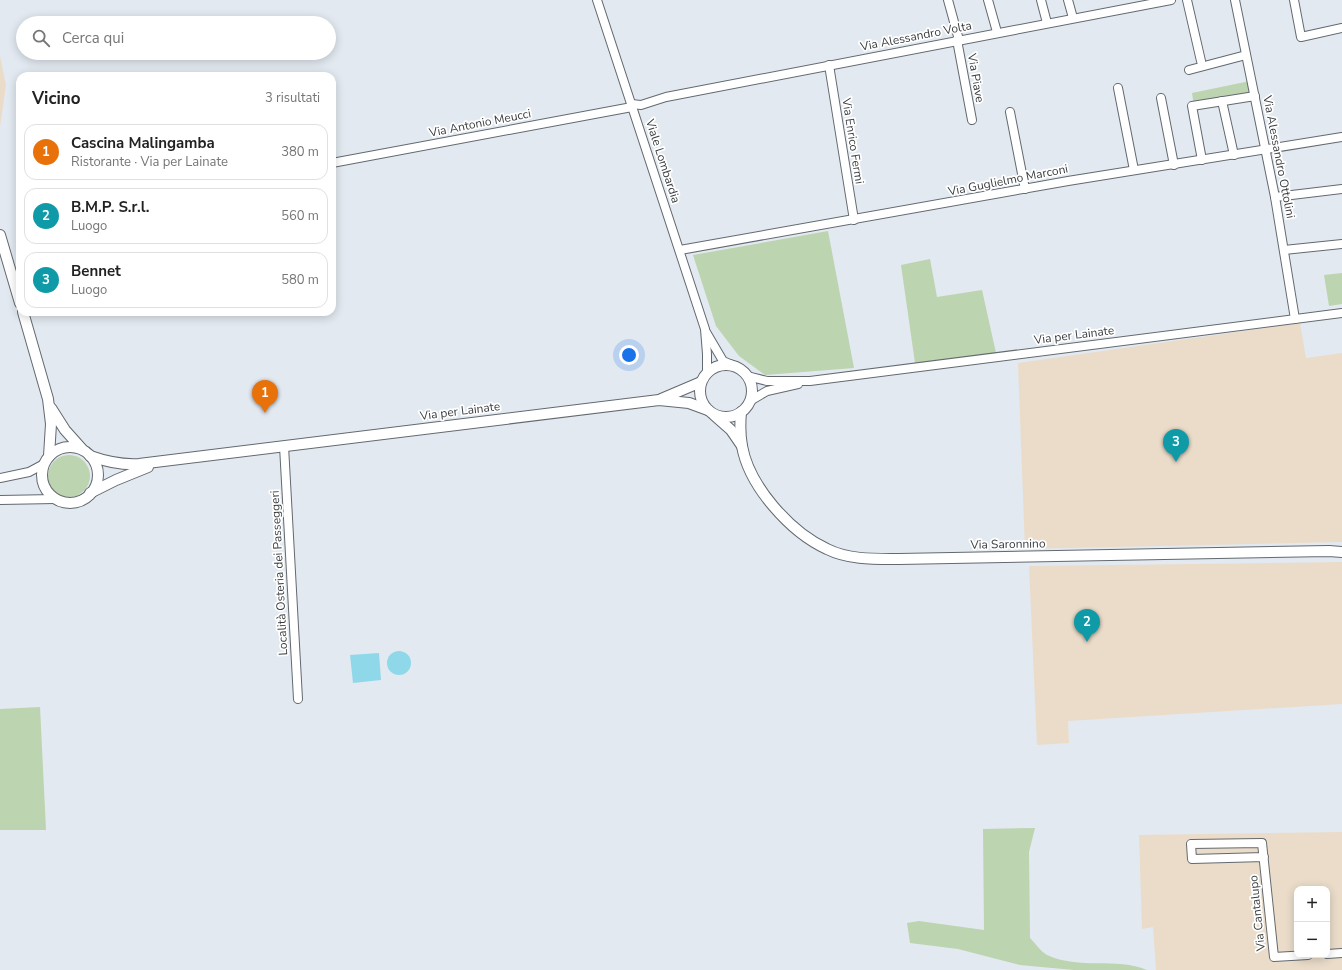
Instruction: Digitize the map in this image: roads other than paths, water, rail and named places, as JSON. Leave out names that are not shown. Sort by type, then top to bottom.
[{"type":"main road","points":[[0,235],[16,289]]},
{"type":"main road","points":[[24,316],[48,399],[51,424],[47,460],[42,480],[47,490],[55,499],[74,503],[83,500],[90,494],[133,473],[165,462]]},
{"type":"main road","points":[[721,365],[737,367],[748,376],[751,384],[750,401],[741,412],[728,417],[711,412],[700,397],[701,382],[707,373],[721,365]]},
{"type":"main road","name":"Via per Lainate","points":[[659,400],[701,382]]},
{"type":"main road","points":[[48,399],[65,430],[87,454],[96,467],[97,479],[90,494]]},
{"type":"main road","name":"Via per Lainate","points":[[165,462],[659,400],[689,404],[711,412]]},
{"type":"main road","name":"Via Saronnino","points":[[711,412],[731,430],[742,446],[756,482],[788,523],[807,538],[827,550],[861,559],[1342,552]]},
{"type":"main road","name":"Via Saronnino","points":[[741,412],[742,446]]},
{"type":"main road","points":[[47,460],[57,450],[65,447],[75,448],[106,462],[124,465],[165,462]]},
{"type":"main road","name":"Via Saronnino","points":[[1329,551],[1342,548]]},
{"type":"street","name":"Viale Lombardia","points":[[597,0],[705,330],[707,373]]},
{"type":"street","name":"Via Piave","points":[[948,0],[958,40],[972,120]]},
{"type":"street","points":[[988,0],[997,32]]},
{"type":"street","points":[[1041,0],[1047,23]]},
{"type":"street","points":[[1068,0],[1073,18]]},
{"type":"street","points":[[1120,0],[1122,9]]},
{"type":"street","name":"Via Alessandro Volta","points":[[632,105],[641,99],[666,97],[997,32],[1171,0]]},
{"type":"street","points":[[1187,0],[1200,61]]},
{"type":"street","name":"Via Alessandro Ottolini","points":[[1235,0],[1275,197],[1295,319]]},
{"type":"street","points":[[1294,0],[1301,37],[1342,28]]},
{"type":"street","points":[[1189,70],[1246,56]]},
{"type":"street","name":"Via Enrico Fermi","points":[[829,65],[854,220]]},
{"type":"street","points":[[1118,88],[1134,170]]},
{"type":"street","points":[[1202,160],[1192,106],[1255,96]]},
{"type":"street","points":[[1161,98],[1174,165]]},
{"type":"street","points":[[1222,101],[1234,155]]},
{"type":"street","name":"Via Antonio Meucci","points":[[336,162],[632,105]]},
{"type":"street","points":[[1010,112],[1025,189]]},
{"type":"street","name":"Via Guglielmo Marconi","points":[[680,250],[1134,170],[1174,165],[1342,137]]},
{"type":"street","points":[[1275,197],[1342,189]]},
{"type":"street","points":[[1284,250],[1342,244]]},
{"type":"street","name":"Via per Lainate","points":[[750,401],[767,391],[810,381],[1342,313]]},
{"type":"street","name":"Viale Lombardia","points":[[705,330],[724,361],[737,367]]},
{"type":"street","name":"Via per Lainate","points":[[748,376],[767,381],[810,381]]},
{"type":"street","name":"Località Osteria dei Passeggeri","points":[[284,446],[298,699]]},
{"type":"street","points":[[0,478],[29,472],[47,460]]},
{"type":"street","points":[[0,500],[55,499]]},
{"type":"street","name":"Via Cantalupo","points":[[1264,857],[1192,859],[1191,844],[1262,843],[1264,857],[1274,957],[1294,956]]},
{"type":"street","points":[[1330,954],[1342,953]]},
{"type":"water","points":[[399,651],[404,652],[410,658],[410,668],[404,674],[399,675],[394,674],[388,668],[387,663],[388,658],[394,652]]},
{"type":"water","points":[[379,653],[381,680],[353,683],[350,655]]},
{"type":"place","name":"Cascina Malingamba","points":[[265,413]]},
{"type":"place","name":"Bennet","points":[[1176,462]]},
{"type":"place","name":"B.M.P. S.r.l.","points":[[1087,642]]}]
